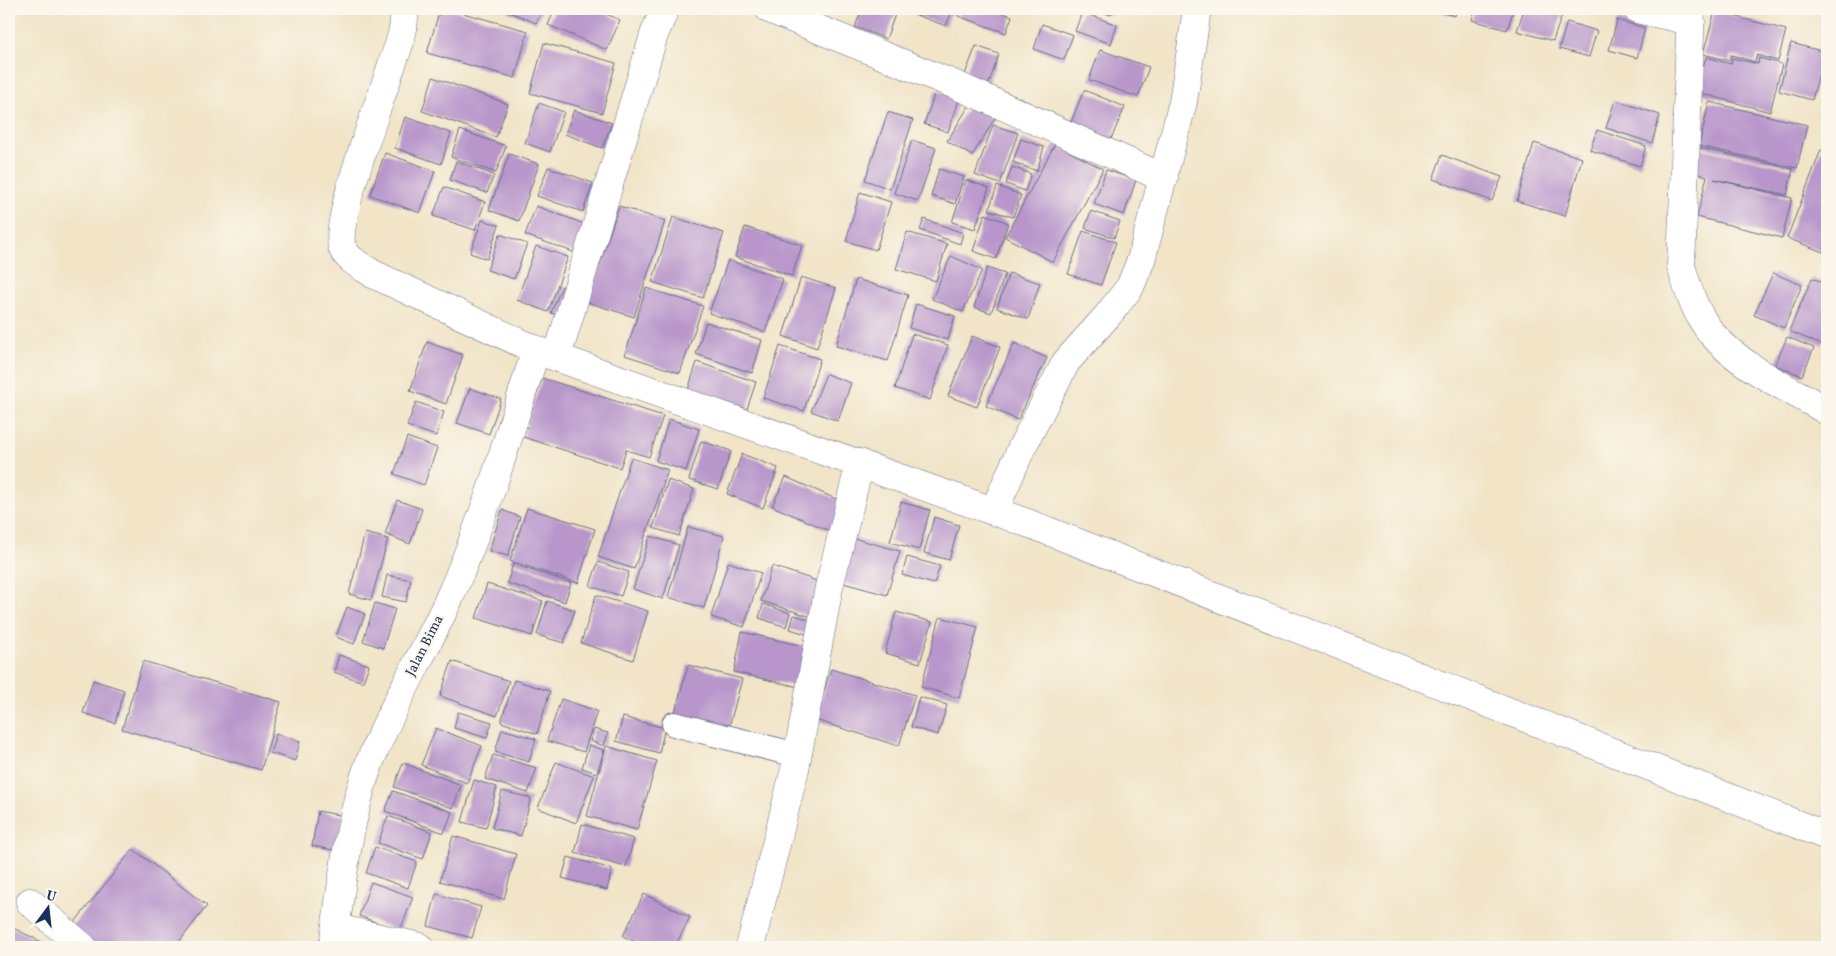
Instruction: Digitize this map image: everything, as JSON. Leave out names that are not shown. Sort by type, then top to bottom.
[{"type":"street","points":[[403,9],[400,41],[346,199],[342,227],[342,246],[352,260],[373,274],[547,353],[994,511],[1827,836]]},
{"type":"street","name":"Jalan Bima","points":[[334,938],[355,812],[370,760],[387,721],[452,593],[547,353],[654,35],[665,9]]},
{"type":"street","points":[[769,9],[958,86],[1164,178]]},
{"type":"street","points":[[994,511],[1026,439],[1066,362],[1108,316],[1130,287],[1141,260],[1183,102],[1197,9]]},
{"type":"street","points":[[1637,9],[1691,15],[1681,266],[1689,293],[1705,323],[1731,352],[1827,411]]},
{"type":"street","points":[[750,947],[797,756],[839,542],[860,463]]},
{"type":"street","points":[[30,902],[83,947]]},
{"type":"street","points":[[334,938],[420,947]]},
{"type":"lane","points":[[674,724],[797,756]]},
{"type":"building","points":[[440,9],[448,9],[528,31],[515,78],[427,53]]},
{"type":"building","points":[[502,9],[543,9],[536,23]]},
{"type":"building","points":[[555,9],[595,9],[620,20],[607,50],[548,25]]},
{"type":"building","points":[[862,9],[897,9],[886,39],[855,27]]},
{"type":"building","points":[[913,9],[953,9],[946,26],[911,13]]},
{"type":"building","points":[[960,9],[991,9],[1012,16],[1006,33],[958,16]]},
{"type":"building","points":[[1092,9],[1113,9],[1111,15]]},
{"type":"building","points":[[1427,9],[1457,9],[1455,16]]},
{"type":"building","points":[[1475,9],[1514,9],[1507,30],[1472,20]]},
{"type":"building","points":[[1524,9],[1564,9],[1553,41],[1517,31]]},
{"type":"building","points":[[1715,11],[1786,30],[1778,61],[1757,55],[1755,62],[1731,55],[1729,61],[1703,54]]},
{"type":"building","points":[[1082,12],[1117,25],[1111,44],[1075,31]]},
{"type":"building","points":[[1617,20],[1645,28],[1637,58],[1609,50]]},
{"type":"building","points":[[1567,22],[1597,31],[1589,57],[1559,49]]},
{"type":"building","points":[[1042,24],[1073,35],[1064,60],[1034,49]]},
{"type":"building","points":[[544,43],[616,63],[602,113],[530,93]]},
{"type":"building","points":[[1791,43],[1825,52],[1812,100],[1779,91]]},
{"type":"building","points":[[976,46],[999,54],[988,86],[964,77]]},
{"type":"building","points":[[1100,50],[1149,67],[1138,97],[1089,80]]},
{"type":"building","points":[[1706,57],[1731,64],[1732,58],[1758,64],[1759,58],[1782,64],[1770,112],[1696,92]]},
{"type":"building","points":[[433,77],[508,104],[496,137],[422,111]]},
{"type":"building","points":[[936,90],[960,97],[948,132],[924,124]]},
{"type":"building","points":[[1084,90],[1125,107],[1111,139],[1071,122]]},
{"type":"building","points":[[1615,100],[1660,115],[1652,143],[1606,128]]},
{"type":"building","points":[[972,101],[997,115],[972,156],[947,141]]},
{"type":"building","points":[[1709,102],[1807,125],[1797,168],[1699,146]]},
{"type":"building","points":[[539,103],[564,112],[550,152],[525,143]]},
{"type":"building","points":[[574,110],[612,123],[602,148],[565,134]]},
{"type":"building","points":[[888,112],[913,120],[890,189],[865,180]]},
{"type":"building","points":[[405,117],[451,133],[441,164],[395,148]]},
{"type":"building","points":[[993,125],[1018,133],[1000,184],[975,175]]},
{"type":"building","points":[[460,130],[506,146],[496,173],[451,157]]},
{"type":"building","points":[[1597,130],[1646,146],[1640,166],[1590,150]]},
{"type":"building","points":[[1021,139],[1044,147],[1037,171],[1013,162]]},
{"type":"building","points":[[912,140],[936,148],[918,201],[894,193]]},
{"type":"building","points":[[1534,143],[1582,158],[1565,216],[1517,201]]},
{"type":"building","points":[[1055,144],[1103,169],[1053,262],[1005,237]]},
{"type":"building","points":[[1699,148],[1793,169],[1787,195],[1714,179],[1792,198],[1782,238],[1697,217],[1707,176],[1694,173]]},
{"type":"building","points":[[1821,150],[1827,152],[1827,240],[1823,252],[1787,238]]},
{"type":"building","points":[[385,153],[435,171],[420,213],[370,195]]},
{"type":"building","points":[[509,154],[539,164],[519,221],[489,210]]},
{"type":"building","points":[[1442,155],[1502,177],[1492,201],[1433,179]]},
{"type":"building","points":[[456,161],[494,175],[487,193],[450,180]]},
{"type":"building","points":[[548,167],[593,183],[583,212],[537,196]]},
{"type":"building","points":[[1012,167],[1031,174],[1025,191],[1006,184]]},
{"type":"building","points":[[939,169],[964,177],[955,204],[931,196]]},
{"type":"building","points":[[1106,170],[1136,180],[1124,215],[1094,204]]},
{"type":"building","points":[[966,180],[989,188],[975,229],[952,222]]},
{"type":"building","points":[[997,186],[1021,195],[1013,217],[989,210]]},
{"type":"building","points":[[444,187],[485,202],[475,230],[433,216]]},
{"type":"building","points":[[860,192],[891,202],[876,250],[846,241]]},
{"type":"building","points":[[536,206],[590,226],[579,254],[525,235]]},
{"type":"building","points":[[619,206],[665,221],[634,317],[587,302]]},
{"type":"building","points":[[1091,211],[1120,221],[1114,238],[1085,228]]},
{"type":"building","points":[[985,214],[1008,223],[996,259],[973,251]]},
{"type":"building","points":[[673,217],[724,233],[703,298],[652,282]]},
{"type":"building","points":[[924,219],[963,233],[960,244],[920,230]]},
{"type":"building","points":[[482,220],[499,225],[487,259],[470,253]]},
{"type":"building","points":[[745,227],[802,245],[792,276],[735,257]]},
{"type":"building","points":[[1083,231],[1116,242],[1101,285],[1068,274]]},
{"type":"building","points":[[907,232],[947,244],[936,281],[896,269]]},
{"type":"building","points":[[500,234],[527,244],[514,279],[487,270]]},
{"type":"building","points":[[536,246],[568,257],[548,312],[517,300]]},
{"type":"building","points":[[951,256],[982,270],[963,312],[932,299]]},
{"type":"building","points":[[728,260],[783,279],[765,332],[709,313]]},
{"type":"building","points":[[987,268],[1005,274],[991,313],[974,307]]},
{"type":"building","points":[[1009,273],[1040,283],[1028,319],[997,308]]},
{"type":"building","points":[[1773,273],[1802,285],[1784,328],[1754,315]]},
{"type":"building","points":[[801,277],[836,288],[817,348],[783,336]]},
{"type":"building","points":[[1812,278],[1827,284],[1827,332],[1822,345],[1789,331]]},
{"type":"building","points":[[856,279],[908,295],[888,361],[836,346]]},
{"type":"building","points":[[562,286],[574,291],[564,318],[551,313]]},
{"type":"building","points":[[646,288],[703,306],[680,373],[625,355]]},
{"type":"building","points":[[916,304],[955,316],[948,340],[909,328]]},
{"type":"building","points":[[706,322],[762,340],[752,373],[696,354]]},
{"type":"building","points":[[912,334],[948,345],[930,400],[895,388]]},
{"type":"building","points":[[972,336],[1000,347],[977,407],[948,396]]},
{"type":"building","points":[[1787,337],[1814,348],[1802,376],[1775,365]]},
{"type":"building","points":[[427,342],[463,355],[446,404],[410,391]]},
{"type":"building","points":[[1014,343],[1047,358],[1018,420],[986,406]]},
{"type":"building","points":[[780,346],[820,359],[804,411],[763,398]]},
{"type":"building","points":[[697,362],[756,382],[747,409],[688,390]]},
{"type":"building","points":[[826,374],[851,383],[838,421],[811,411]]},
{"type":"building","points":[[542,378],[663,416],[649,457],[626,450],[620,468],[523,437]]},
{"type":"building","points":[[470,388],[501,399],[489,434],[457,423]]},
{"type":"building","points":[[416,402],[444,412],[436,436],[407,426]]},
{"type":"building","points":[[669,419],[699,429],[686,471],[656,461]]},
{"type":"building","points":[[407,437],[437,448],[424,485],[394,474]]},
{"type":"building","points":[[701,441],[731,451],[718,489],[689,480]]},
{"type":"building","points":[[742,454],[778,468],[763,508],[727,494]]},
{"type":"building","points":[[631,458],[668,470],[634,569],[598,557]]},
{"type":"building","points":[[786,477],[845,503],[832,532],[772,506]]},
{"type":"building","points":[[668,480],[694,489],[679,536],[653,528]]},
{"type":"building","points":[[397,500],[422,509],[410,544],[385,534]]},
{"type":"building","points":[[901,502],[930,510],[919,550],[890,542]]},
{"type":"building","points":[[527,508],[595,529],[578,583],[510,561]]},
{"type":"building","points":[[502,510],[520,517],[508,556],[489,551]]},
{"type":"building","points":[[934,517],[959,525],[949,560],[924,553]]},
{"type":"building","points":[[688,527],[724,536],[704,608],[668,597]]},
{"type":"building","points":[[365,533],[388,539],[371,600],[349,594]]},
{"type":"building","points":[[650,536],[679,545],[663,599],[633,589]]},
{"type":"building","points":[[849,537],[900,551],[887,595],[836,581]]},
{"type":"building","points":[[907,557],[940,566],[934,584],[902,575]]},
{"type":"building","points":[[598,562],[629,572],[621,596],[590,586]]},
{"type":"building","points":[[728,562],[761,573],[744,627],[711,617]]},
{"type":"building","points":[[513,564],[571,583],[565,602],[507,583]]},
{"type":"building","points":[[772,566],[826,584],[815,618],[761,601]]},
{"type":"building","points":[[387,575],[411,580],[406,602],[382,597]]},
{"type":"building","points":[[487,584],[543,601],[532,636],[476,618]]},
{"type":"building","points":[[596,595],[648,611],[633,660],[581,643]]},
{"type":"building","points":[[547,601],[575,610],[564,643],[537,635]]},
{"type":"building","points":[[375,603],[395,609],[383,648],[363,641]]},
{"type":"building","points":[[763,604],[790,613],[786,627],[759,618]]},
{"type":"building","points":[[347,607],[365,614],[354,644],[336,637]]},
{"type":"building","points":[[896,612],[932,622],[920,663],[885,653]]},
{"type":"building","points":[[794,615],[817,622],[813,636],[790,629]]},
{"type":"building","points":[[940,617],[978,627],[959,698],[921,687]]},
{"type":"building","points":[[742,632],[812,648],[803,688],[734,672]]},
{"type":"building","points":[[339,655],[369,665],[363,682],[334,672]]},
{"type":"building","points":[[143,661],[281,702],[261,770],[122,729]]},
{"type":"building","points":[[452,661],[509,681],[497,716],[440,696]]},
{"type":"building","points":[[688,665],[742,679],[728,731],[674,716]]},
{"type":"building","points":[[831,669],[915,695],[899,746],[815,720]]},
{"type":"building","points":[[93,680],[124,690],[115,723],[83,713]]},
{"type":"building","points":[[514,680],[550,691],[537,734],[501,722]]},
{"type":"building","points":[[919,697],[947,705],[938,735],[911,727]]},
{"type":"building","points":[[561,699],[597,711],[584,752],[547,741]]},
{"type":"building","points":[[458,712],[492,722],[487,738],[454,728]]},
{"type":"building","points":[[623,717],[665,728],[659,753],[616,741]]},
{"type":"building","points":[[436,728],[482,746],[467,783],[421,765]]},
{"type":"building","points":[[502,729],[536,739],[529,762],[495,752]]},
{"type":"building","points":[[594,729],[608,733],[604,746],[590,741]]},
{"type":"building","points":[[276,734],[300,741],[295,761],[270,753]]},
{"type":"building","points":[[589,745],[604,750],[597,773],[582,768]]},
{"type":"building","points":[[606,746],[657,761],[637,830],[587,816]]},
{"type":"building","points":[[493,755],[537,768],[528,793],[485,779]]},
{"type":"building","points":[[556,762],[594,776],[576,823],[538,808]]},
{"type":"building","points":[[403,763],[461,785],[453,808],[394,787]]},
{"type":"building","points":[[474,780],[497,787],[486,828],[462,822]]},
{"type":"building","points":[[393,791],[452,812],[444,833],[385,811]]},
{"type":"building","points":[[502,791],[531,798],[521,836],[492,828]]},
{"type":"building","points":[[318,811],[344,816],[338,851],[312,846]]},
{"type":"building","points":[[388,816],[432,832],[423,859],[378,843]]},
{"type":"building","points":[[582,824],[634,839],[626,867],[575,853]]},
{"type":"building","points":[[453,836],[516,854],[504,899],[440,881]]},
{"type":"building","points":[[375,847],[417,862],[408,888],[366,873]]},
{"type":"building","points":[[133,849],[207,906],[175,947],[98,947],[71,927]]},
{"type":"building","points":[[568,857],[612,869],[607,890],[562,878]]},
{"type":"building","points":[[371,882],[413,897],[400,931],[359,916]]},
{"type":"building","points":[[436,894],[481,907],[472,938],[428,926]]},
{"type":"building","points":[[644,894],[690,917],[675,947],[646,947],[623,936]]},
{"type":"building","points":[[9,926],[52,947],[9,947]]}]
